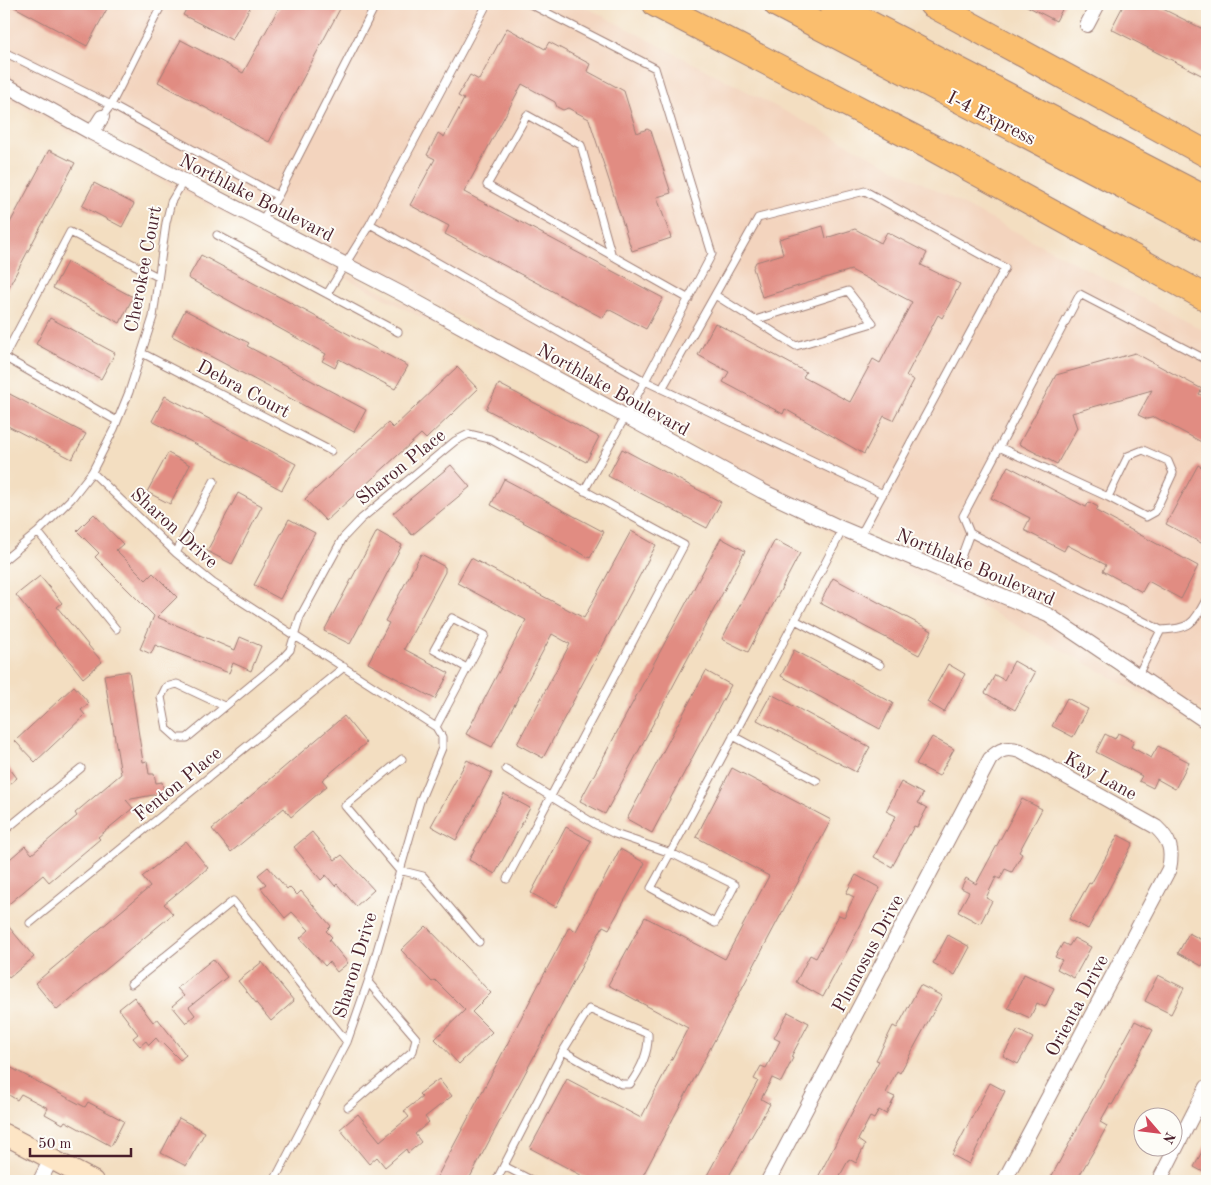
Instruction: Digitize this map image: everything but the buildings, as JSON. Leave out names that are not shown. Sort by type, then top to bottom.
[{"type":"highway","points":[[656,4],[939,152],[1207,298]]},
{"type":"highway","name":"I-4 Express","points":[[777,4],[1207,229]]},
{"type":"highway","name":"I-4 Express","points":[[831,4],[1207,200]]},
{"type":"highway","points":[[932,4],[1207,154]]},
{"type":"street","points":[[1087,25],[1098,4]]},
{"type":"street","name":"Northlake Boulevard","points":[[4,84],[92,133],[262,220],[762,490],[843,529],[1048,615],[1207,722]]},
{"type":"street","points":[[92,133],[102,118]]},
{"type":"street","name":"Kay Lane","points":[[1006,748],[1020,751],[1156,827],[1170,845]]},
{"type":"street","name":"Plumosus Drive","points":[[768,1181],[990,759],[1006,748]]},
{"type":"street","name":"Orienta Drive","points":[[1004,1181],[1169,868],[1172,855],[1170,845]]},
{"type":"street","points":[[1159,1181],[1207,1087]]},
{"type":"street","points":[[4,1134],[93,1181]]},
{"type":"street","points":[[40,1181],[51,1159]]},
{"type":"lane","points":[[102,118],[111,105],[162,4]]},
{"type":"lane","points":[[262,220],[278,196],[376,4]]},
{"type":"lane","points":[[327,294],[370,224],[487,4]]},
{"type":"lane","points":[[530,4],[655,68],[712,254],[646,381],[624,416],[584,491]]},
{"type":"lane","points":[[4,52],[111,105],[278,196]]},
{"type":"lane","points":[[611,253],[580,145],[527,115],[487,185],[690,299]]},
{"type":"lane","name":"Cherokee Court","points":[[4,560],[38,532],[71,499],[92,472],[117,420],[153,317],[171,202],[184,180]]},
{"type":"lane","points":[[662,389],[758,218],[866,191],[1006,268],[860,536]]},
{"type":"lane","points":[[370,224],[646,381],[883,494]]},
{"type":"lane","points":[[117,420],[4,357],[70,232],[158,277]]},
{"type":"lane","points":[[217,236],[398,332]]},
{"type":"lane","points":[[715,295],[796,346],[873,323],[848,291],[755,320]]},
{"type":"lane","points":[[1207,360],[1080,294],[963,516],[970,533],[1161,630],[1182,630],[1196,618],[1207,598]]},
{"type":"lane","name":"Debra Court","points":[[142,353],[331,451]]},
{"type":"lane","name":"Sharon Place","points":[[296,634],[300,617],[343,538],[362,519],[469,434],[490,439],[684,545],[551,798]]},
{"type":"lane","points":[[999,447],[1108,497],[1146,517],[1155,512],[1173,473],[1168,461],[1143,450],[1128,456],[1108,497]]},
{"type":"lane","name":"Sharon Drive","points":[[92,472],[176,553],[241,601],[296,634]]},
{"type":"lane","points":[[176,553],[214,481]]},
{"type":"lane","points":[[506,769],[551,798],[615,834],[671,853],[735,884],[715,923],[651,888],[671,853],[843,529]]},
{"type":"lane","points":[[38,532],[116,629]]},
{"type":"lane","points":[[954,576],[970,533]]},
{"type":"lane","points":[[224,706],[177,684],[166,687],[161,697],[166,729],[177,738],[187,738],[280,661],[290,650],[296,634],[436,727],[485,635],[452,618],[434,650],[467,668]]},
{"type":"lane","points":[[795,620],[880,664]]},
{"type":"lane","points":[[1138,676],[1161,630]]},
{"type":"lane","name":"Fenton Place","points":[[30,923],[344,667]]},
{"type":"lane","name":"Sharon Drive","points":[[274,1181],[347,1042],[368,982],[420,801],[442,748],[442,737],[436,727]]},
{"type":"lane","points":[[733,736],[817,781]]},
{"type":"lane","points":[[402,759],[346,806],[399,870],[423,876],[479,942]]},
{"type":"lane","points":[[4,831],[81,768]]},
{"type":"lane","points":[[507,878],[551,798]]},
{"type":"lane","points":[[131,984],[233,901],[347,1042]]},
{"type":"lane","points":[[348,1107],[413,1051],[416,1045],[416,1038],[368,982]]},
{"type":"lane","points":[[496,1181],[563,1051],[589,1008],[648,1034],[648,1046],[638,1073],[630,1084],[621,1084],[563,1051]]},
{"type":"lane","points":[[504,1166],[533,1181]]},
{"type":"shaded area","points":[[4,4],[580,4],[1207,332],[1207,714],[1051,609],[846,523],[765,484],[405,287],[103,130],[112,116],[99,108],[89,123],[4,78]]},
{"type":"shaded area","points":[[4,92],[95,143],[398,300],[599,411],[4,98]]},
{"type":"shaded area","points":[[800,516],[1045,621],[1206,729],[970,600],[968,604]]}]
